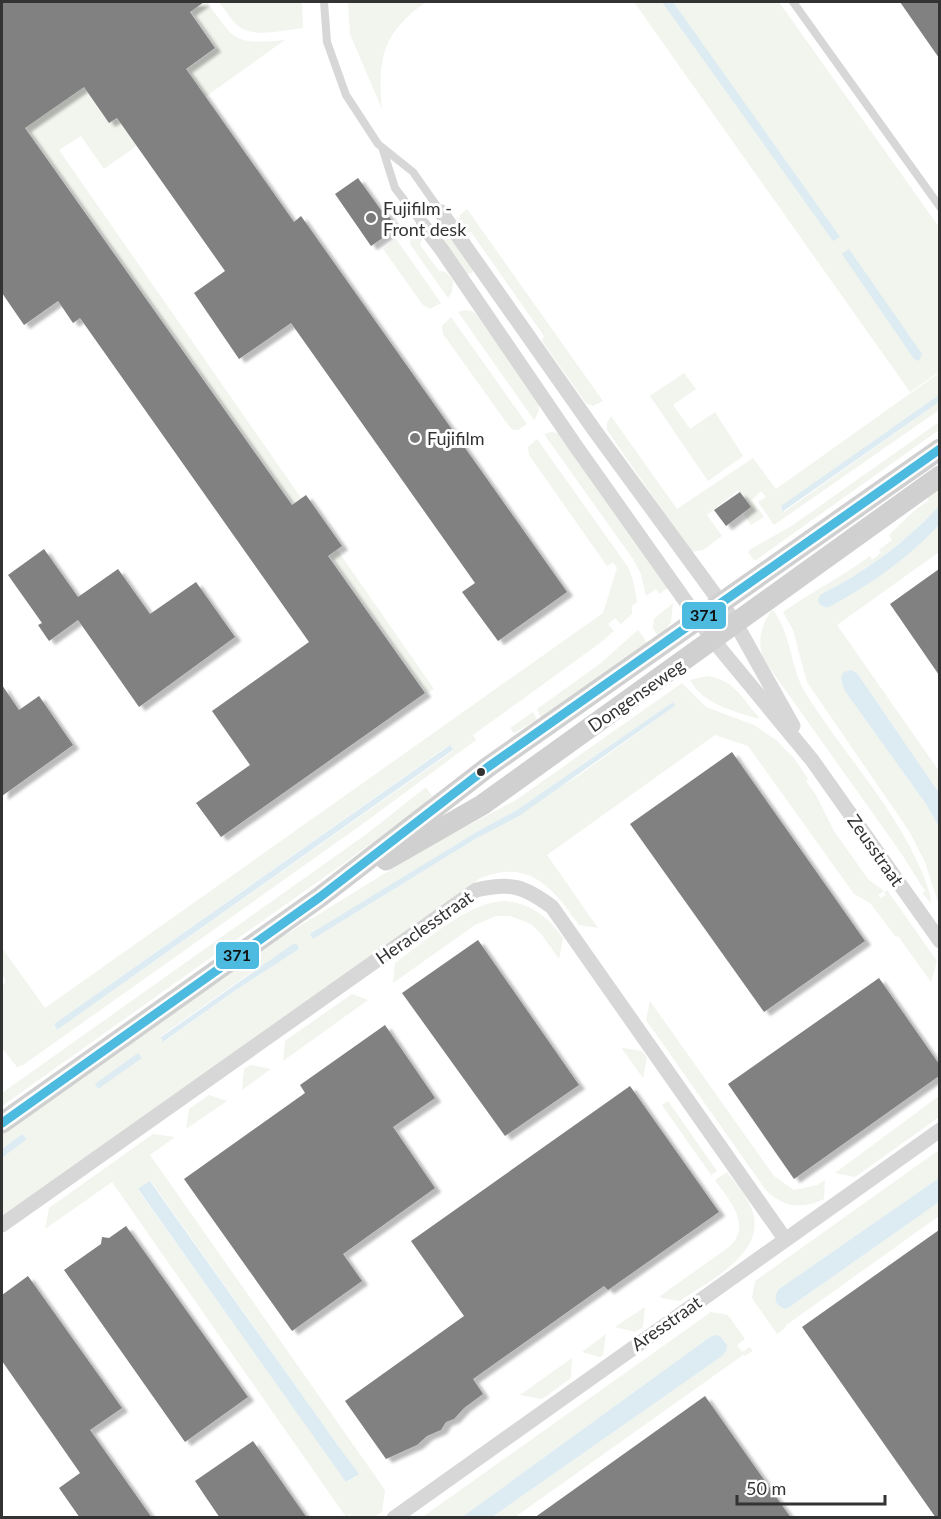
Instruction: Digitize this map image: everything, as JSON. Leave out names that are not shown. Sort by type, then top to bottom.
[{"type":"street","name":"Zeusstraat","points":[[441,212],[595,431],[736,624],[812,759]]},
{"type":"street","name":"Zeusstraat","points":[[423,225],[713,640],[812,759],[939,941]]},
{"type":"street","name":"Dongenseweg","points":[[2,1123],[320,897],[488,766],[939,449]]},
{"type":"street","name":"Dongenseweg","points":[[320,897],[482,805],[939,476]]},
{"type":"street","name":"Heraclesstraat","points":[[2,1225],[476,890],[497,885],[517,886],[534,893],[552,907],[785,1239]]},
{"type":"street","name":"Aresstraat","points":[[394,1518],[939,1130]]},
{"type":"lane","points":[[324,2],[327,42],[346,95],[383,150],[394,188],[423,225]]},
{"type":"lane","points":[[793,2],[939,207]]},
{"type":"lane","points":[[383,150],[413,172],[441,212]]},
{"type":"shaded area","points":[[185,2],[207,2],[224,25],[237,37],[255,42],[285,40],[104,169],[81,136],[59,150],[434,689],[427,693],[26,127],[62,102],[59,51],[111,123],[217,48]]},
{"type":"shaded area","points":[[219,2],[302,2],[303,28],[251,32],[237,25]]},
{"type":"shaded area","points":[[348,2],[426,2],[400,24],[386,48],[381,75],[382,109],[350,34]]},
{"type":"shaded area","points":[[634,2],[779,2],[939,227],[939,372],[910,392]]},
{"type":"shaded area","points":[[662,2],[673,2],[840,237],[833,241]]},
{"type":"shaded area","points":[[467,209],[603,401],[593,406],[586,403],[542,341],[544,336],[471,232],[466,233],[459,222],[460,215]]},
{"type":"shaded area","points":[[419,233],[422,238],[420,245],[439,271],[446,272],[453,281],[452,292],[448,298],[410,244],[411,239]]},
{"type":"shaded area","points":[[450,237],[473,270],[472,273],[467,274],[444,240]]},
{"type":"shaded area","points":[[396,239],[441,303],[430,309],[423,305],[383,249]]},
{"type":"shaded area","points":[[849,249],[922,354],[919,361],[914,359],[842,254]]},
{"type":"shaded area","points":[[472,311],[477,315],[538,401],[539,411],[534,420],[458,312]]},
{"type":"shaded area","points":[[451,317],[527,424],[518,430],[513,430],[509,426],[443,334],[442,326]]},
{"type":"shaded area","points":[[684,373],[696,389],[673,405],[690,429],[715,412],[743,456],[708,481],[650,396]]},
{"type":"shaded area","points":[[939,373],[939,395],[781,506],[781,510],[784,512],[939,402],[939,410],[774,525],[758,502],[766,497],[761,491],[752,500],[764,517],[751,525],[743,513],[751,507],[738,490],[707,515],[722,536],[703,550],[691,552],[607,430],[607,423],[611,416],[677,509],[753,458],[776,489]]},
{"type":"shaded area","points":[[939,395],[939,402],[782,512],[781,506]]},
{"type":"shaded area","points":[[939,422],[939,430],[756,560],[748,552],[793,525]]},
{"type":"shaded area","points":[[558,433],[669,587],[659,594],[656,589],[646,596],[641,574],[633,559],[544,434]]},
{"type":"shaded area","points":[[537,439],[628,567],[637,602],[632,606],[632,614],[621,624],[615,618],[608,624],[614,631],[600,643],[473,735],[476,740],[364,823],[23,1065],[17,1067],[2,1048],[2,986],[5,979],[2,974],[2,948],[45,1008],[603,613],[617,568],[613,562],[607,566],[529,455],[528,447]],"holes":[[[449,745],[453,751],[57,1030],[54,1024]]]},
{"type":"shaded area","points":[[939,487],[939,506],[926,519],[884,555],[821,595],[820,605],[827,608],[872,581],[914,549],[939,525],[939,552],[837,625],[939,771],[939,793],[857,673],[848,670],[841,682],[845,691],[926,804],[939,827],[939,905],[925,862],[909,831],[807,682],[793,630],[783,612],[870,556],[872,560],[881,553],[879,550],[892,540],[889,535],[929,500],[927,497]]},
{"type":"shaded area","points":[[939,506],[939,525],[901,560],[843,600],[827,608],[820,605],[818,600],[820,595],[853,577],[884,556]]},
{"type":"shaded area","points":[[673,603],[671,622],[659,638],[653,628],[654,619]]},
{"type":"shaded area","points":[[772,610],[784,630],[803,689],[899,827],[924,877],[931,903],[922,893],[925,891],[901,853],[764,660],[760,640],[765,622]]},
{"type":"shaded area","points":[[638,630],[650,647],[541,718],[537,709],[601,663]]},
{"type":"shaded area","points":[[851,670],[857,673],[939,793],[939,827],[926,804],[845,691],[841,681],[842,675]]},
{"type":"shaded area","points":[[707,676],[724,681],[731,686],[759,717],[758,719],[711,701],[690,680]]},
{"type":"shaded area","points":[[682,683],[706,707],[754,725],[776,740],[794,758],[808,779],[806,781],[816,795],[834,831],[868,879],[884,891],[878,895],[881,898],[886,895],[884,892],[887,890],[937,961],[931,982],[898,936],[896,937],[870,903],[854,894],[748,746],[715,735],[547,855],[598,928],[579,925],[549,888],[526,874],[497,873],[479,879],[2,1216],[2,1158],[27,1139],[22,1134],[2,1149],[2,1133],[269,945],[429,846],[516,800]],"holes":[[[673,702],[675,706],[578,776],[313,939],[450,848],[517,810]],[[299,949],[233,992],[164,1042],[161,1036],[256,969]]]},
{"type":"shaded area","points":[[673,702],[675,706],[519,816],[477,838],[313,939],[310,934],[475,833],[517,810]]},
{"type":"shaded area","points":[[533,712],[537,720],[514,733],[510,728]]},
{"type":"shaded area","points":[[450,745],[453,750],[57,1030],[54,1024]]},
{"type":"shaded area","points":[[426,787],[432,796],[428,799],[430,802],[2,1106],[2,1093],[368,833]]},
{"type":"shaded area","points":[[506,901],[532,908],[551,924],[563,938],[559,959],[531,924],[510,916],[496,916],[475,925],[393,983],[395,963],[433,934],[477,908]]},
{"type":"shaded area","points":[[293,944],[297,944],[299,949],[163,1042],[161,1037]]},
{"type":"shaded area","points":[[352,994],[368,1000],[283,1061],[285,1041]]},
{"type":"shaded area","points":[[650,1001],[774,1176],[794,1190],[817,1185],[825,1180],[824,1199],[808,1205],[793,1205],[778,1200],[765,1189],[646,1020]]},
{"type":"shaded area","points":[[622,1049],[642,1051],[647,1058],[643,1078]]},
{"type":"shaded area","points":[[138,1053],[142,1058],[98,1089],[95,1084]]},
{"type":"shaded area","points":[[250,1065],[271,1069],[242,1090],[244,1069]]},
{"type":"shaded area","points":[[209,1095],[227,1101],[186,1129],[189,1109]]},
{"type":"shaded area","points":[[939,1096],[939,1117],[855,1177],[835,1173]]},
{"type":"shaded area","points":[[668,1101],[717,1171],[711,1175],[662,1105]]},
{"type":"shaded area","points":[[22,1134],[27,1139],[2,1158],[2,1149]]},
{"type":"shaded area","points":[[153,1134],[175,1137],[150,1155],[385,1490],[382,1512],[374,1517],[348,1517],[355,1511],[346,1517],[112,1182],[45,1229],[49,1208]],"holes":[[[151,1181],[358,1474],[347,1482],[138,1190]]]},
{"type":"shaded area","points":[[939,1150],[939,1178],[779,1289],[779,1306],[785,1309],[791,1306],[939,1202],[939,1216],[777,1334],[752,1298],[755,1281]]},
{"type":"shaded area","points":[[727,1172],[752,1210],[755,1225],[751,1240],[744,1252],[732,1264],[680,1301],[661,1298],[660,1296],[729,1247],[736,1239],[739,1221],[732,1204],[715,1180]]},
{"type":"shaded area","points":[[939,1178],[939,1202],[791,1306],[785,1309],[777,1303],[776,1295],[779,1289]]},
{"type":"shaded area","points":[[150,1181],[359,1474],[346,1482],[138,1189]]},
{"type":"shaded area","points":[[645,1307],[643,1327],[635,1332],[615,1327]]},
{"type":"shaded area","points":[[711,1312],[728,1315],[745,1339],[737,1345],[742,1352],[750,1347],[753,1351],[743,1355],[515,1517],[492,1517],[724,1354],[725,1341],[718,1336],[710,1337],[462,1517],[421,1518]]},
{"type":"shaded area","points":[[606,1334],[603,1355],[600,1357],[582,1352]]},
{"type":"shaded area","points":[[715,1335],[721,1337],[727,1345],[722,1356],[492,1517],[462,1517],[710,1337]]},
{"type":"shaded area","points":[[572,1358],[571,1378],[542,1399],[520,1395]]},
{"type":"building","name":"Fujifilm","points":[[2,2],[204,2],[190,12],[215,48],[186,69],[294,222],[301,216],[567,592],[498,641],[462,592],[475,583],[291,323],[239,359],[194,293],[225,271],[117,118],[109,123],[84,87],[25,128],[292,505],[306,495],[342,546],[328,556],[425,693],[221,837],[196,803],[250,765],[212,711],[309,642],[80,318],[73,323],[58,301],[24,325],[2,293]]},
{"type":"building","points":[[900,2],[939,2],[939,58]]},
{"type":"building","name":"Fujifilm - Front desk","points":[[358,178],[397,228],[371,246],[335,194]]},
{"type":"building","points":[[740,492],[751,507],[726,526],[714,510]]},
{"type":"building","points":[[44,549],[78,597],[118,569],[150,614],[196,582],[235,637],[139,707],[78,620],[49,641],[38,625],[42,623],[8,575]]},
{"type":"building","points":[[939,569],[939,675],[890,604]]},
{"type":"building","points":[[2,685],[19,710],[39,696],[73,745],[2,796]]},
{"type":"building","points":[[732,752],[865,941],[764,1012],[630,824]]},
{"type":"building","points":[[478,940],[579,1085],[505,1136],[402,993]]},
{"type":"building","points":[[879,978],[939,1064],[939,1076],[794,1179],[728,1084]]},
{"type":"building","points":[[385,1025],[435,1098],[393,1127],[435,1188],[343,1254],[362,1281],[292,1331],[184,1179],[305,1093],[300,1085]]},
{"type":"building","points":[[630,1086],[719,1212],[608,1290],[604,1286],[473,1379],[483,1394],[464,1408],[454,1419],[446,1422],[441,1430],[427,1436],[417,1445],[386,1459],[345,1401],[464,1316],[411,1241]]},
{"type":"building","points":[[126,1226],[248,1397],[185,1442],[64,1270],[101,1244],[102,1237],[109,1238]]},
{"type":"building","points":[[939,1230],[939,1518],[936,1518],[802,1327]]},
{"type":"building","points":[[28,1276],[122,1408],[90,1430],[152,1518],[80,1518],[59,1488],[80,1473],[2,1361],[2,1295]]},
{"type":"building","points":[[705,1396],[791,1518],[534,1518]]},
{"type":"building","points":[[253,1441],[307,1518],[220,1518],[195,1481]]},
{"type":"transit line","name":"371","points":[[2,1123],[320,897],[488,767],[940,449]]},
{"type":"place","name":"Fujifilm - Front desk","points":[[371,218]]},
{"type":"place","name":"Fujifilm","points":[[415,438]]}]
